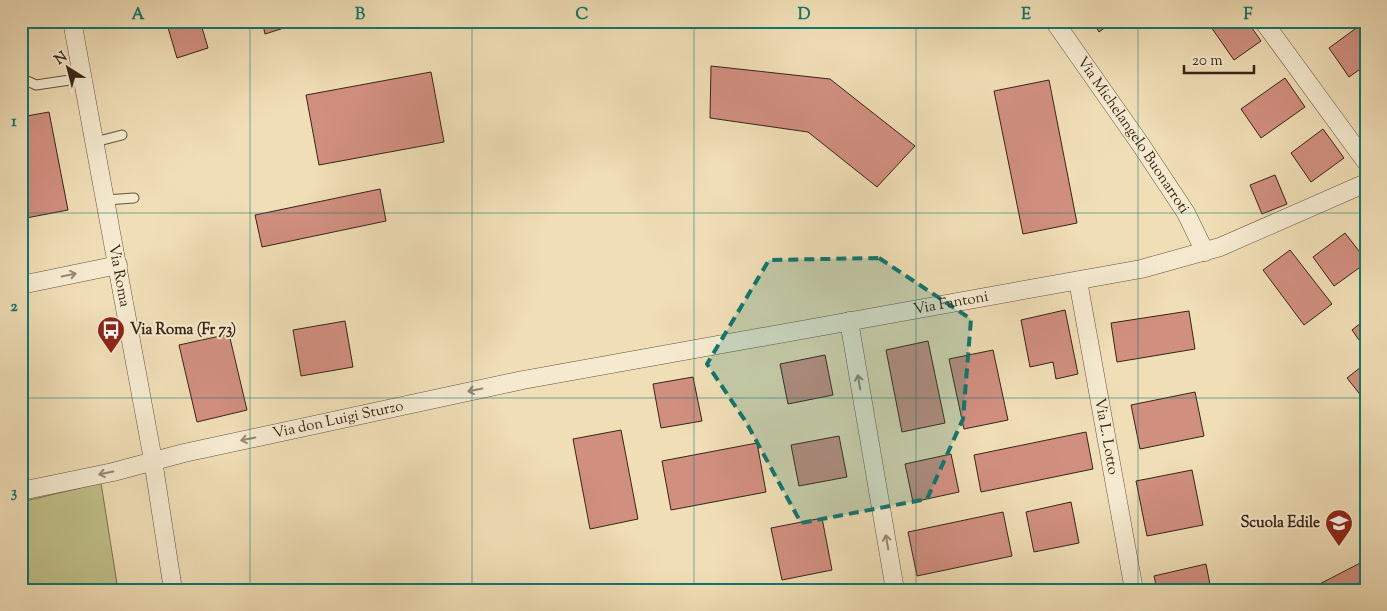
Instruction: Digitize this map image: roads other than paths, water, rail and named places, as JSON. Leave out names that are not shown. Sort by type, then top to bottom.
[{"type":"street","name":"Via Roma","points":[[72,21],[153,460],[173,590]]},
{"type":"street","name":"Via Michelangelo Buonarroti","points":[[1054,21],[1186,213],[1205,252]]},
{"type":"street","points":[[1263,21],[1366,162]]},
{"type":"street","name":"Via Fantoni","points":[[523,380],[1141,269],[1205,252],[1366,183]]},
{"type":"street","points":[[21,284],[118,265]]},
{"type":"street","name":"Via L. Lotto","points":[[1078,281],[1134,590]]},
{"type":"street","points":[[849,322],[895,590]]},
{"type":"street","name":"Via don Luigi Sturzo","points":[[21,490],[113,472],[153,460],[523,380]]},
{"type":"lane","points":[[21,78],[36,85],[83,78]]},
{"type":"lane","points":[[95,142],[122,135]]},
{"type":"lane","points":[[106,200],[134,198]]},
{"type":"place","name":"Via Roma (Fr 73)","points":[[111,354]]},
{"type":"place","name":"Scuola Edile","points":[[1339,547]]}]
